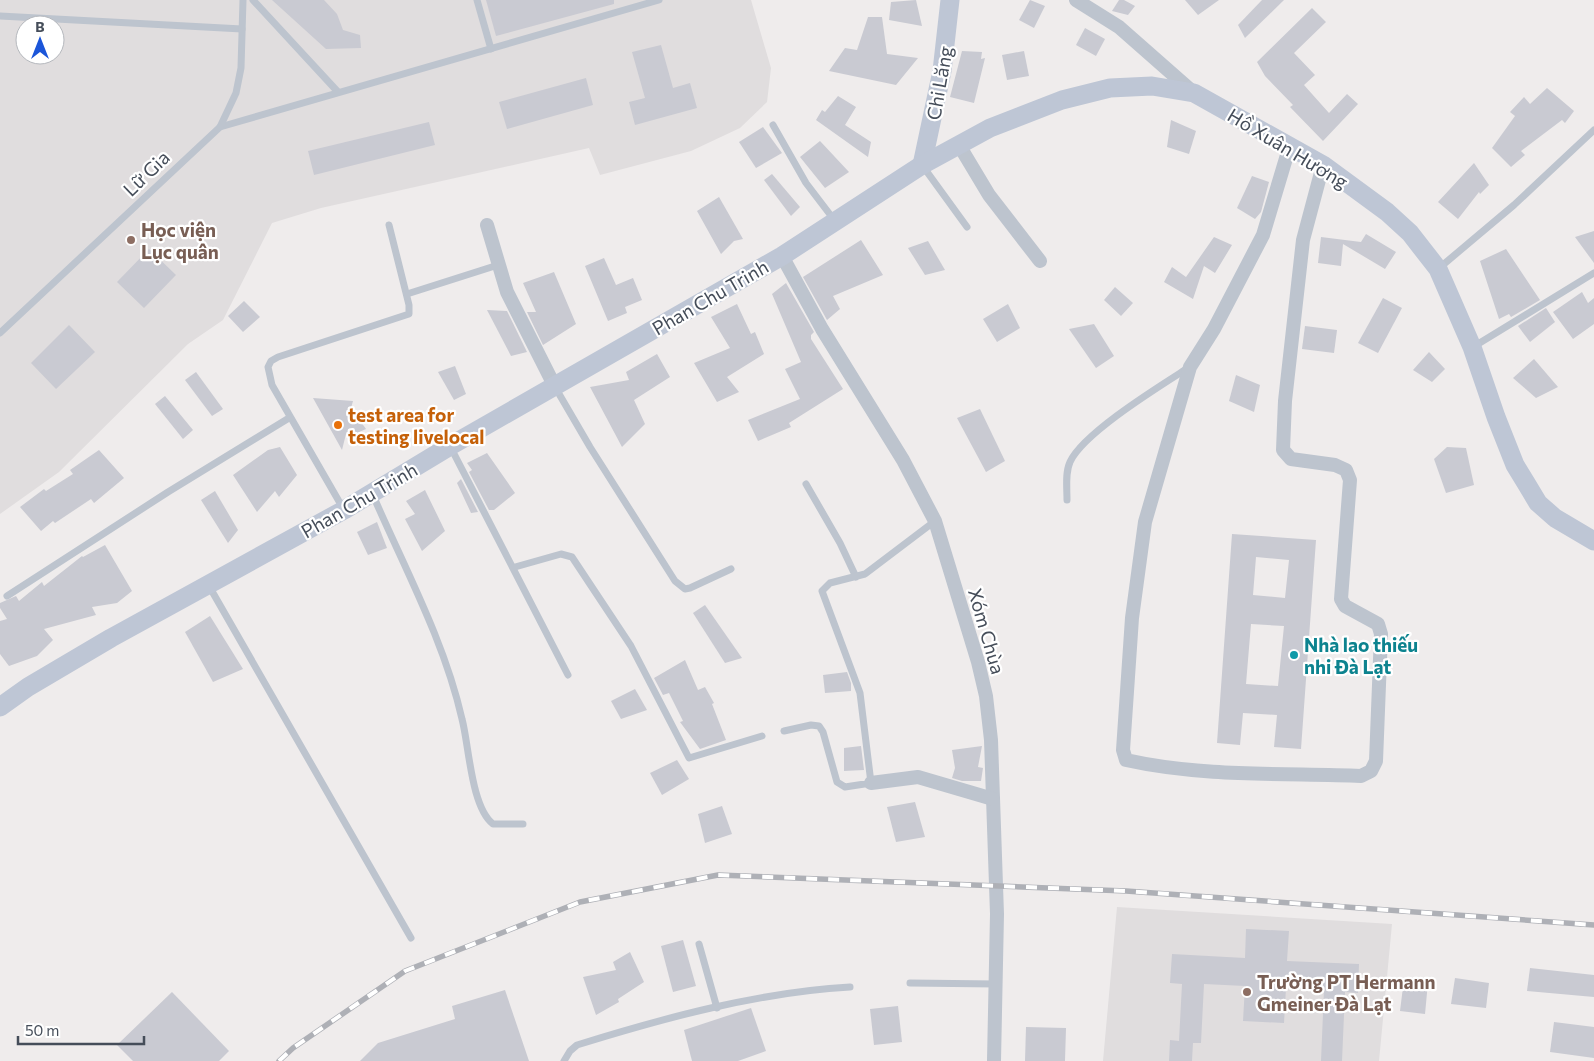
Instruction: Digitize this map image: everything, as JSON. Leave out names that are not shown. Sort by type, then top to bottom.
[{"type":"main road","name":"Chi Lăng","points":[[922,165],[942,71],[950,0]]},
{"type":"main road","name":"Hồ Xuân Hương","points":[[922,165],[990,128],[1062,100],[1110,88],[1152,86],[1194,94],[1290,145],[1323,165],[1387,212],[1410,234],[1438,269],[1472,347],[1496,417],[1515,464],[1538,502],[1555,518],[1594,541]]},
{"type":"main road","name":"Phan Chu Trinh","points":[[0,707],[28,687],[344,510],[450,446],[782,256],[922,165]]},
{"type":"street","points":[[1076,0],[1119,27],[1194,94]]},
{"type":"street","points":[[959,145],[989,195],[1040,261]]},
{"type":"street","points":[[1290,145],[1264,234],[1214,329],[1190,367],[1146,522],[1132,618],[1123,750],[1126,760],[1150,766],[1361,776],[1371,771],[1376,761],[1381,634],[1378,624],[1346,606],[1340,600],[1350,480],[1346,470],[1335,465],[1291,459],[1283,450],[1285,400],[1303,240],[1323,165]]},
{"type":"street","points":[[487,225],[507,292],[555,387]]},
{"type":"street","name":"Xóm Chùa","points":[[782,256],[822,329],[903,460],[935,521],[978,662],[990,731],[993,799],[997,914],[994,1061]]},
{"type":"street","points":[[871,783],[918,777],[993,799]]},
{"type":"lane","name":"Lữ Gia","points":[[0,333],[220,127],[236,93],[241,68],[243,0]]},
{"type":"lane","points":[[254,0],[338,92]]},
{"type":"lane","points":[[477,0],[491,49]]},
{"type":"lane","points":[[220,127],[491,49],[641,2],[659,0]]},
{"type":"lane","points":[[0,16],[242,30]]},
{"type":"lane","points":[[773,125],[806,183],[835,221]]},
{"type":"lane","points":[[1438,269],[1514,205],[1594,130]]},
{"type":"lane","points":[[922,165],[967,227]]},
{"type":"lane","points":[[344,510],[289,418],[269,376],[268,367],[271,361],[311,346],[406,316],[410,305],[389,224]]},
{"type":"lane","points":[[407,294],[498,265]]},
{"type":"lane","points":[[1472,347],[1594,273]]},
{"type":"lane","points":[[1067,500],[1067,472],[1071,460],[1080,448],[1108,423],[1190,367]]},
{"type":"lane","points":[[555,387],[590,448],[675,581],[685,589],[690,588],[731,569]]},
{"type":"lane","points":[[7,596],[168,492],[289,418]]},
{"type":"lane","points":[[450,446],[484,513],[515,566],[568,675]]},
{"type":"lane","points":[[806,484],[840,543],[856,577]]},
{"type":"lane","points":[[372,493],[430,624],[455,693],[480,804],[492,824],[523,824]]},
{"type":"lane","points":[[784,731],[811,725],[819,726],[823,732],[837,782],[845,787],[871,783],[860,693],[822,590],[830,583],[856,577],[880,564],[935,521]]},
{"type":"lane","points":[[515,566],[560,554],[572,557],[631,646],[689,758],[762,736]]},
{"type":"lane","points":[[209,586],[411,938]]},
{"type":"lane","points":[[699,944],[717,1008]]},
{"type":"lane","points":[[910,983],[996,984]]},
{"type":"lane","points":[[564,1061],[570,1050],[577,1045],[643,1025],[796,992],[850,986]]},
{"type":"shaded area","name":"Học viện Lục quân","points":[[0,0],[751,0],[771,68],[767,102],[740,128],[691,151],[600,175],[589,148],[321,208],[272,223],[223,320],[188,344],[59,472],[0,514]]},
{"type":"shaded area","name":"Trường PT Hermann Gmeiner Đà Lạt","points":[[1117,907],[1392,924],[1379,1061],[1103,1061]]},
{"type":"building","points":[[272,0],[324,0],[337,14],[343,30],[360,35],[361,48],[326,49]]},
{"type":"building","points":[[486,0],[614,0],[614,4],[496,36]]},
{"type":"building","points":[[916,0],[922,26],[889,20],[891,2]]},
{"type":"building","points":[[1030,0],[1045,6],[1034,28],[1019,20]]},
{"type":"building","points":[[1119,0],[1124,0],[1135,6],[1128,15],[1112,11]]},
{"type":"building","points":[[1185,0],[1219,0],[1198,15]]},
{"type":"building","points":[[1262,0],[1284,0],[1245,38],[1238,25]]},
{"type":"building","points":[[1312,8],[1326,22],[1294,53],[1315,75],[1304,85],[1329,113],[1347,94],[1358,104],[1323,141],[1290,107],[1293,105],[1265,76],[1257,62]]},
{"type":"building","points":[[868,17],[882,17],[887,54],[918,58],[896,85],[829,71],[845,48],[857,50]]},
{"type":"building","points":[[1085,28],[1105,39],[1096,56],[1076,45]]},
{"type":"building","points":[[661,45],[673,88],[690,83],[697,108],[635,125],[629,102],[645,98],[632,52]]},
{"type":"building","points":[[962,51],[982,52],[981,59],[985,58],[974,103],[950,97]]},
{"type":"building","points":[[1024,51],[1029,76],[1007,80],[1002,55]]},
{"type":"building","points":[[586,78],[593,105],[507,129],[499,102]]},
{"type":"building","points":[[1547,88],[1574,111],[1565,123],[1562,120],[1521,151],[1525,155],[1511,167],[1492,148],[1515,116],[1510,112],[1524,97],[1530,104]]},
{"type":"building","points":[[838,96],[856,107],[845,125],[871,142],[868,157],[816,120],[822,110],[825,112]]},
{"type":"building","points":[[1171,120],[1196,131],[1189,154],[1167,147]]},
{"type":"building","points":[[429,122],[435,145],[314,175],[308,151]]},
{"type":"building","points":[[763,127],[782,153],[756,168],[739,142]]},
{"type":"building","points":[[820,141],[849,172],[825,188],[800,157]]},
{"type":"building","points":[[1474,163],[1489,185],[1480,194],[1479,192],[1458,219],[1438,202]]},
{"type":"building","points":[[772,174],[800,207],[791,216],[764,180]]},
{"type":"building","points":[[1252,176],[1269,182],[1261,212],[1255,219],[1237,208]]},
{"type":"building","points":[[719,197],[743,239],[734,241],[721,254],[697,211]]},
{"type":"building","points":[[1594,231],[1594,263],[1575,237]]},
{"type":"building","points":[[1366,234],[1396,252],[1385,269],[1343,244],[1341,266],[1318,263],[1321,237],[1361,242]]},
{"type":"building","points":[[1214,237],[1232,245],[1215,273],[1204,266],[1193,299],[1164,282],[1172,267],[1186,277]]},
{"type":"building","points":[[861,240],[883,275],[833,296],[840,309],[827,320],[803,277]]},
{"type":"building","points":[[928,241],[945,270],[925,275],[908,248]]},
{"type":"building","points":[[149,249],[176,275],[144,308],[117,282]]},
{"type":"building","points":[[1506,249],[1540,300],[1511,317],[1509,314],[1499,319],[1480,261]]},
{"type":"building","points":[[604,258],[616,285],[633,278],[642,300],[625,307],[627,313],[608,321],[585,266]]},
{"type":"building","points":[[554,272],[576,324],[543,345],[527,312],[536,312],[523,283]]},
{"type":"building","points":[[786,283],[814,332],[811,335],[811,339],[843,389],[789,423],[791,427],[758,441],[748,420],[800,399],[785,369],[801,362],[772,294]]},
{"type":"building","points":[[1115,287],[1133,303],[1121,316],[1104,300]]},
{"type":"building","points":[[1582,292],[1588,303],[1594,298],[1594,324],[1573,339],[1553,312]]},
{"type":"building","points":[[1383,298],[1402,308],[1378,353],[1358,343]]},
{"type":"building","points":[[244,301],[260,317],[243,332],[228,316]]},
{"type":"building","points":[[737,304],[751,334],[755,332],[764,354],[727,377],[739,392],[717,402],[694,363],[730,348],[711,317]]},
{"type":"building","points":[[1008,304],[1020,328],[997,342],[983,319]]},
{"type":"building","points":[[1546,308],[1555,322],[1530,342],[1518,326]]},
{"type":"building","points":[[487,310],[507,311],[527,352],[511,356]]},
{"type":"building","points":[[1094,324],[1114,356],[1096,368],[1069,329]]},
{"type":"building","points":[[69,325],[95,352],[56,389],[31,363]]},
{"type":"building","points":[[1305,326],[1337,330],[1334,353],[1302,349]]},
{"type":"building","points":[[1429,352],[1445,369],[1432,382],[1413,370]]},
{"type":"building","points":[[657,354],[670,377],[634,400],[645,424],[622,447],[590,387],[629,380],[626,372]]},
{"type":"building","points":[[1534,359],[1558,387],[1536,398],[1513,378]]},
{"type":"building","points":[[455,366],[466,394],[454,400],[438,372]]},
{"type":"building","points":[[196,372],[223,409],[212,416],[185,380]]},
{"type":"building","points":[[1236,375],[1260,385],[1254,412],[1229,401]]},
{"type":"building","points":[[165,396],[193,430],[183,439],[155,404]]},
{"type":"building","name":"test area for testing livelocal","points":[[313,398],[353,401],[351,408],[366,429],[348,437],[346,434],[342,450]]},
{"type":"building","points":[[980,409],[1005,461],[986,472],[957,418]]},
{"type":"building","points":[[280,447],[297,475],[279,497],[275,491],[257,512],[233,475],[268,450]]},
{"type":"building","points":[[1447,447],[1466,448],[1474,485],[1446,493],[1434,459]]},
{"type":"building","points":[[99,450],[124,478],[94,503],[91,499],[55,523],[53,521],[41,531],[20,507],[44,489],[46,491],[73,474],[70,470]]},
{"type":"building","points":[[487,453],[515,493],[494,510],[489,510],[469,472],[472,470],[467,463]]},
{"type":"building","points":[[461,479],[478,512],[471,513],[457,483]]},
{"type":"building","points":[[425,490],[445,531],[422,551],[405,519],[415,514],[406,501]]},
{"type":"building","points":[[215,491],[238,530],[228,543],[201,500]]},
{"type":"building","points":[[377,522],[387,548],[368,555],[357,532]]},
{"type":"building","name":"Nhà lao thiếu nhi Đà Lạt","points":[[1232,534],[1316,540],[1301,749],[1274,747],[1277,715],[1243,713],[1240,745],[1217,743]],"holes":[[[1256,557],[1289,560],[1285,598],[1253,595]],[[1251,624],[1284,626],[1278,686],[1246,684]]]},
{"type":"building","points":[[105,545],[132,591],[117,603],[92,607],[96,615],[44,629],[53,640],[37,656],[9,666],[0,654],[0,621],[7,619],[0,608],[0,603],[16,596],[19,601],[42,582],[44,586],[82,556]]},
{"type":"building","points":[[705,605],[742,658],[725,663],[693,613]]},
{"type":"building","points":[[210,616],[243,669],[213,682],[185,632]]},
{"type":"building","points":[[685,660],[698,690],[705,687],[714,703],[712,704],[726,740],[700,749],[680,722],[683,721],[669,693],[663,695],[654,678]]},
{"type":"building","points":[[847,672],[851,683],[851,691],[825,693],[823,675]]},
{"type":"building","points":[[635,689],[647,710],[621,719],[611,701]]},
{"type":"building","points":[[861,746],[864,770],[844,771],[844,748]]},
{"type":"building","points":[[982,746],[978,767],[983,768],[981,781],[962,781],[952,778],[955,768],[952,750]]},
{"type":"building","points":[[677,760],[689,779],[662,795],[650,773]]},
{"type":"building","points":[[915,802],[925,837],[896,842],[887,807]]},
{"type":"building","points":[[722,806],[732,834],[705,843],[698,814]]},
{"type":"building","points":[[1246,929],[1289,931],[1287,961],[1359,964],[1358,993],[1345,992],[1342,1061],[1321,1061],[1324,990],[1286,988],[1284,1023],[1243,1021],[1245,986],[1204,984],[1201,1043],[1193,1043],[1192,1061],[1169,1061],[1170,1040],[1179,1041],[1182,984],[1170,983],[1172,954],[1245,958]]},
{"type":"building","points":[[683,940],[696,986],[673,992],[661,946]]},
{"type":"building","points":[[630,952],[644,982],[618,999],[619,1002],[596,1015],[583,977],[616,970],[613,962]]},
{"type":"building","points":[[1530,968],[1594,975],[1594,997],[1527,991]]},
{"type":"building","points":[[1455,978],[1489,983],[1486,1008],[1451,1004]]},
{"type":"building","points":[[1404,979],[1428,982],[1425,1014],[1400,1011]]},
{"type":"building","points":[[505,990],[529,1061],[360,1061],[378,1043],[455,1019],[452,1006]]},
{"type":"building","points":[[172,992],[229,1051],[219,1061],[133,1061],[117,1045]]},
{"type":"building","points":[[898,1006],[902,1042],[874,1045],[870,1009]]},
{"type":"building","points":[[751,1008],[766,1051],[738,1061],[692,1061],[684,1030]]},
{"type":"building","points":[[1554,1022],[1594,1027],[1594,1058],[1550,1052]]},
{"type":"building","points":[[1026,1027],[1066,1028],[1065,1061],[1025,1061]]},
{"type":"railway","points":[[279,1061],[293,1048],[405,971],[580,902],[718,875],[1126,891],[1594,925]]},
{"type":"place","name":"Học viện Lục quân","points":[[131,240]]},
{"type":"place","name":"test area for testing livelocal","points":[[338,425]]},
{"type":"place","name":"Nhà lao thiếu nhi Đà Lạt","points":[[1294,655]]},
{"type":"place","name":"Trường PT Hermann Gmeiner Đà Lạt","points":[[1247,992]]}]
